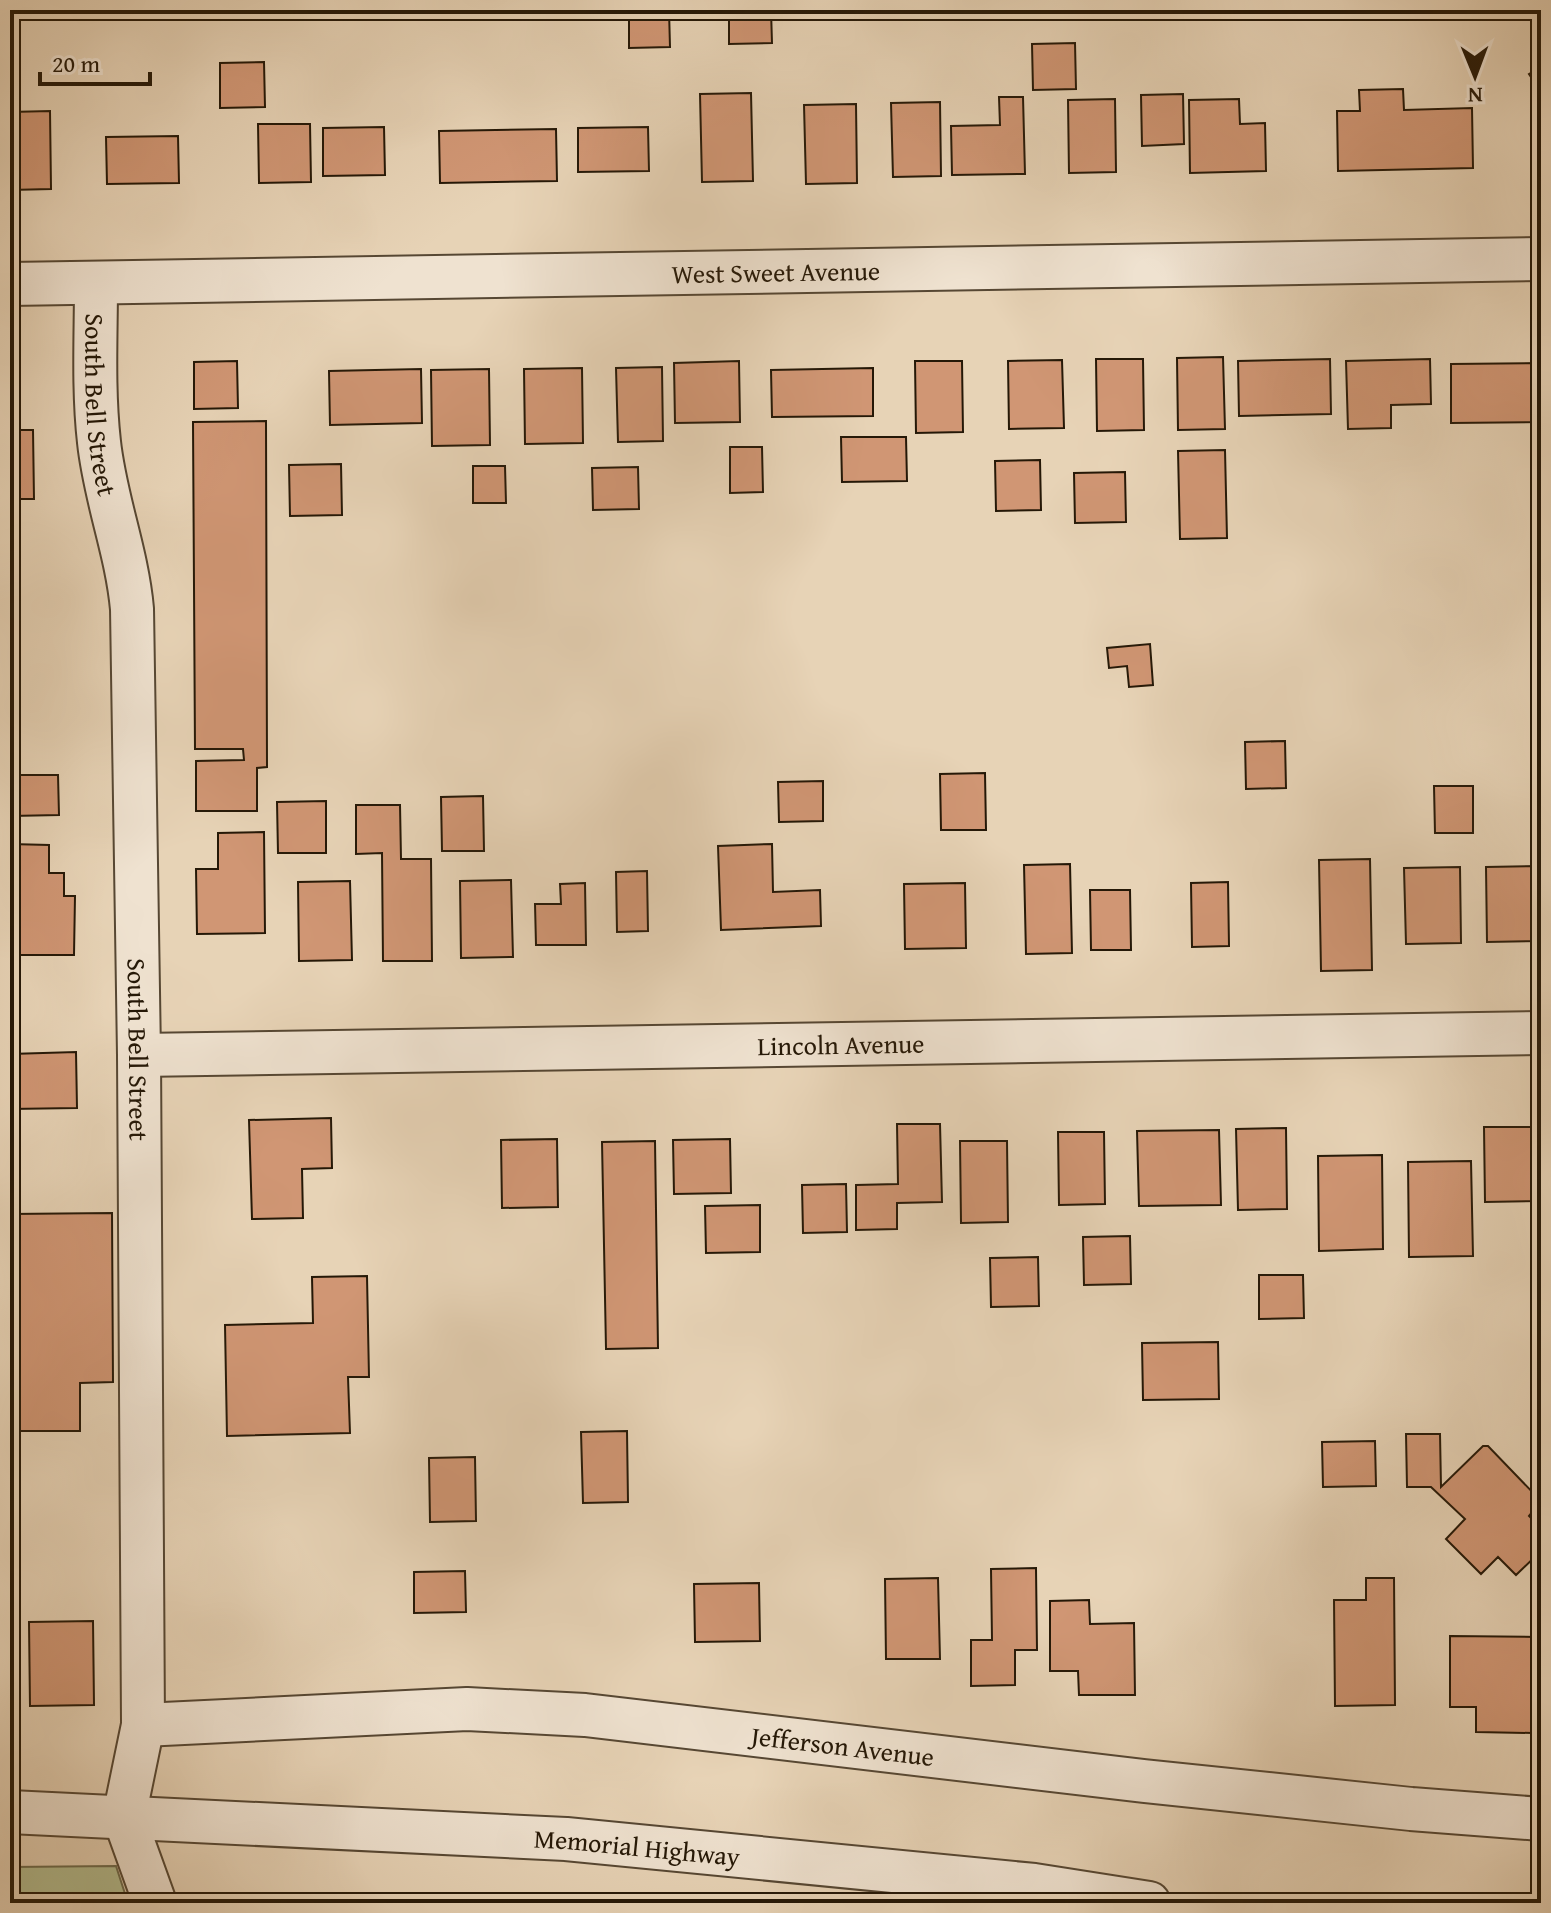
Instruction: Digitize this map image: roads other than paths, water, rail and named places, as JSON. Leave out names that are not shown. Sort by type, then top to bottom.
[{"type":"street","name":"West Sweet Avenue","points":[[10,284],[1541,259]]},
{"type":"street","name":"South Bell Street","points":[[96,283],[99,442],[103,473],[125,556],[132,609],[139,1055],[143,1725],[124,1817]]},
{"type":"street","name":"Lincoln Avenue","points":[[139,1055],[1541,1033]]},
{"type":"street","name":"Jefferson Avenue","points":[[143,1725],[467,1709],[585,1715],[1160,1782],[1411,1809],[1541,1819]]},
{"type":"street","name":"Memorial Highway","points":[[10,1812],[566,1839],[1034,1885],[1149,1903]]},
{"type":"street","points":[[124,1817],[155,1903]]}]
